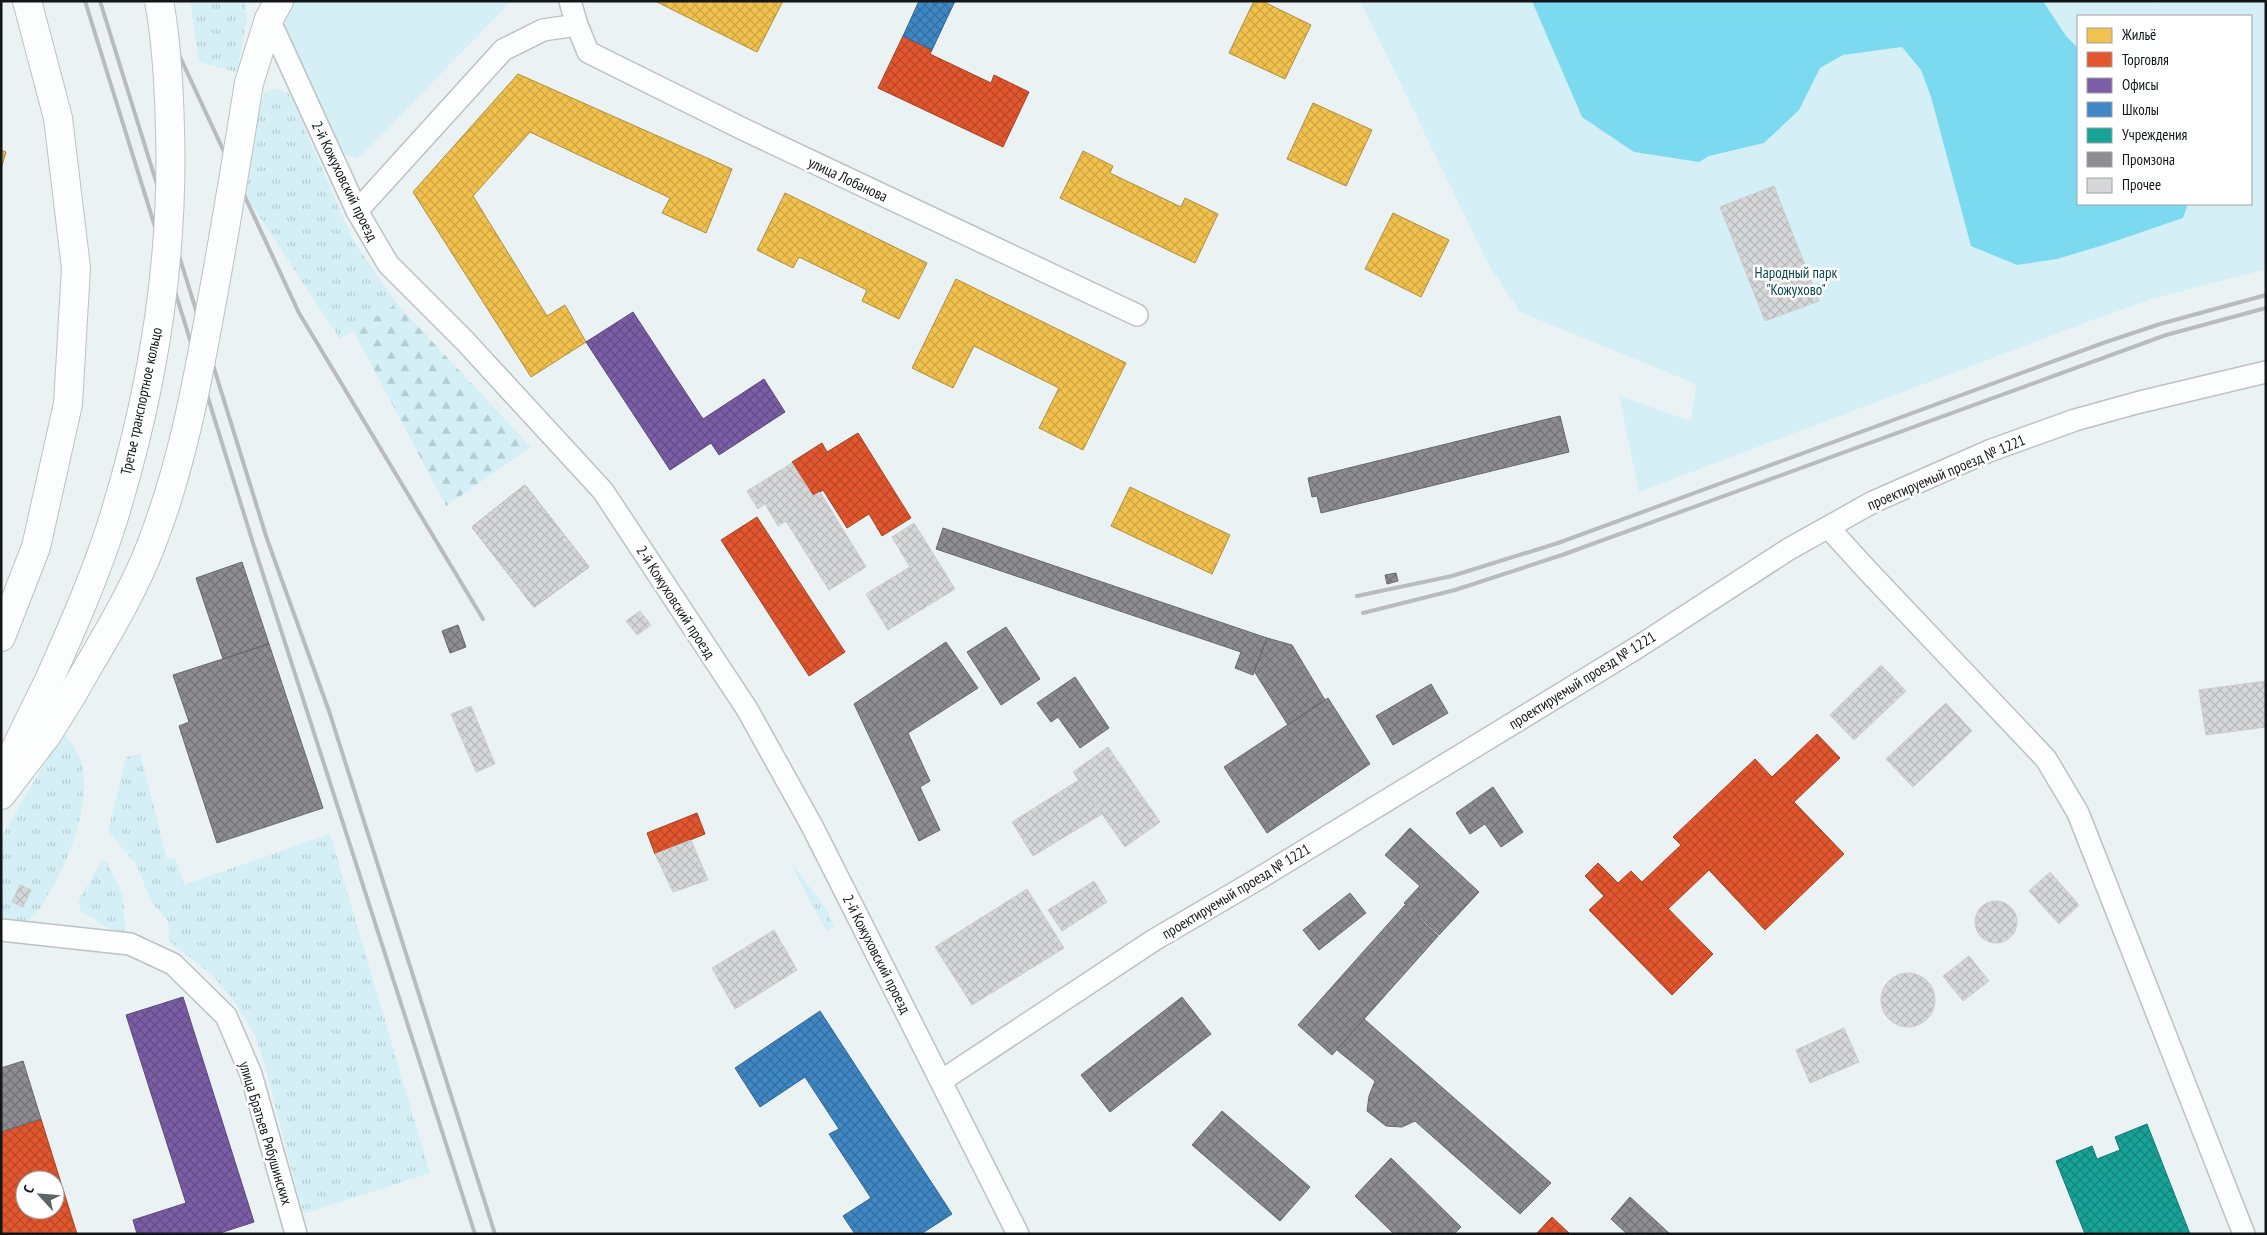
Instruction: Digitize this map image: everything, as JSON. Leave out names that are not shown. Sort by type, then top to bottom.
[{"type":"main road","points":[[1,637],[36,547],[68,404],[76,268],[58,118],[27,1]]},
{"type":"main road","name":"Третье транспортное кольцо","points":[[1,778],[50,678],[86,597],[113,521],[135,442],[162,306],[171,181],[169,90],[159,1]]},
{"type":"main road","points":[[1,795],[47,735],[118,614],[149,549],[178,468],[192,410],[232,189],[249,82],[274,10]]},
{"type":"street","name":"улица Лобанова","points":[[570,1],[588,52],[759,137],[1137,315]]},
{"type":"street","name":"2-й Кожуховский проезд","points":[[274,10],[295,75],[357,212],[388,264],[465,340],[603,491],[747,709],[812,826],[1018,1234]]},
{"type":"street","points":[[357,212],[503,50],[543,30],[577,25]]},
{"type":"street","points":[[249,82],[260,69],[271,64],[283,66],[295,75]]},
{"type":"street","name":"проектируемый проезд № 1221","points":[[941,1082],[1154,940],[1357,819],[1638,647],[1789,549],[1828,527],[1900,489],[2020,440],[2075,420],[2140,402],[2266,372]]},
{"type":"street","points":[[1828,527],[2046,759],[2078,813],[2244,1234]]},
{"type":"street","name":"улица Братьев Рябушинских","points":[[1,930],[130,944],[173,964],[226,1016],[251,1074],[296,1234]]},
{"type":"green space","points":[[190,1],[245,1],[247,19],[237,72],[199,62]]},
{"type":"green space","points":[[291,1],[512,1],[357,159],[338,151],[284,21]]},
{"type":"green space","name":"Народный парк \"Кожухово\"","points":[[1360,1],[1532,1],[1553,48],[1634,152],[1699,162],[1709,156],[1764,143],[1819,69],[1843,55],[1903,47],[1921,70],[1931,97],[1971,246],[2017,265],[2057,259],[2183,218],[2188,205],[2252,205],[2252,15],[2077,15],[2077,47],[2066,36],[2043,1],[2152,1],[2154,4],[2161,1],[2266,1],[2266,269],[2152,299],[2095,319],[1639,492],[1619,396],[1691,421],[1696,384],[1520,312],[1490,267]]},
{"type":"green space","points":[[276,88],[289,94],[297,107],[354,242],[397,304],[340,339],[246,196],[260,104],[266,92]]},
{"type":"green space","points":[[397,304],[531,447],[446,506],[353,330]]},
{"type":"green space","points":[[62,733],[75,748],[82,767],[84,787],[82,809],[77,830],[61,871],[35,915],[24,922],[12,925],[1,919],[1,838]]},
{"type":"green space","points":[[140,754],[167,859],[175,857],[184,885],[330,834],[430,1173],[303,1214],[266,1069],[255,1035],[232,998],[212,975],[169,941],[168,921],[152,903],[136,864],[108,831],[126,757]]},
{"type":"green space","points":[[789,860],[826,908],[834,927],[826,931]]},
{"type":"green space","points":[[102,861],[107,862],[123,895],[125,933],[110,929],[81,911],[78,901]]},
{"type":"water","points":[[1532,1],[2043,1],[2066,36],[2077,47],[2077,205],[2188,205],[2183,218],[2057,259],[2017,265],[1971,246],[1931,97],[1921,70],[1902,47],[1843,55],[1820,68],[1799,110],[1764,143],[1709,156],[1699,162],[1634,152],[1582,117]]},
{"type":"building: Жильё","points":[[655,1],[783,1],[757,52]]},
{"type":"building: Жильё","points":[[1254,1],[1262,1],[1311,25],[1285,79],[1229,53]]},
{"type":"building: Жильё","points":[[518,74],[732,169],[706,233],[662,213],[670,198],[530,132],[473,196],[547,316],[565,305],[586,342],[531,377],[413,192]]},
{"type":"building: Жильё","points":[[1313,103],[1372,130],[1346,186],[1287,159]]},
{"type":"building: Жильё","points":[[1,150],[6,152],[1,169]]},
{"type":"building: Жильё","points":[[1083,151],[1113,166],[1110,173],[1181,207],[1185,198],[1218,214],[1195,263],[1060,198]]},
{"type":"building: Жильё","points":[[785,193],[927,263],[899,319],[862,301],[867,290],[799,257],[793,268],[757,250]]},
{"type":"building: Жильё","points":[[1393,213],[1449,240],[1421,297],[1365,269]]},
{"type":"building: Жильё","points":[[956,279],[1126,363],[1083,450],[1039,428],[1059,388],[974,346],[953,388],[912,368]]},
{"type":"building: Жильё","points":[[1130,487],[1230,535],[1212,574],[1111,526]]},
{"type":"building: Торговля","points":[[903,36],[932,50],[930,54],[991,83],[994,75],[1029,92],[1003,147],[878,88]]},
{"type":"building: Торговля","points":[[858,433],[911,518],[882,536],[869,514],[847,528],[823,490],[813,496],[792,462],[822,443],[827,452]]},
{"type":"building: Торговля","points":[[757,517],[845,652],[809,676],[721,540]]},
{"type":"building: Торговля","points":[[1817,734],[1840,758],[1794,802],[1844,854],[1765,930],[1709,870],[1668,909],[1642,882],[1681,845],[1673,837],[1755,759],[1772,777]]},
{"type":"building: Торговля","points":[[697,813],[705,834],[655,854],[647,833]]},
{"type":"building: Торговля","points":[[1598,863],[1618,883],[1631,871],[1713,954],[1672,995],[1589,910],[1604,896],[1585,876]]},
{"type":"building: Торговля","points":[[41,1119],[57,1170],[15,1170],[15,1220],[65,1220],[65,1196],[77,1234],[1,1234],[1,1132]]},
{"type":"building: Торговля","points":[[1552,1217],[1570,1234],[1536,1234]]},
{"type":"building: Офисы","points":[[633,312],[703,419],[764,379],[785,412],[719,455],[711,443],[670,470],[586,342]]},
{"type":"building: Офисы","points":[[183,997],[254,1222],[217,1234],[137,1234],[133,1220],[186,1203],[126,1015]]},
{"type":"building: Школы","points":[[919,1],[955,1],[932,50],[903,36]]},
{"type":"building: Школы","points":[[820,1011],[952,1214],[921,1234],[855,1234],[843,1216],[871,1198],[829,1134],[839,1129],[805,1077],[760,1107],[735,1068]]},
{"type":"building: Учреждения","points":[[2147,1124],[2190,1234],[2085,1234],[2056,1161],[2092,1146],[2097,1159],[2120,1150],[2115,1137]]},
{"type":"building: Промзона","points":[[1560,416],[1569,452],[1321,513],[1317,496],[1312,497],[1308,478]]},
{"type":"building: Промзона","points":[[525,485],[589,567],[534,607],[472,527]]},
{"type":"building: Промзона","points":[[943,528],[1267,638],[1253,675],[1235,668],[1241,652],[936,549]]},
{"type":"building: Промзона","points":[[242,562],[269,644],[223,659],[196,578]]},
{"type":"building: Промзона","points":[[1396,573],[1398,581],[1387,584],[1385,575]]},
{"type":"building: Промзона","points":[[458,625],[466,647],[450,653],[442,631]]},
{"type":"building: Промзона","points":[[1006,627],[1040,679],[1001,705],[967,652]]},
{"type":"building: Промзона","points":[[1267,638],[1292,645],[1325,700],[1288,725],[1254,671]]},
{"type":"building: Промзона","points":[[946,642],[978,688],[908,733],[930,781],[920,787],[940,830],[919,841],[854,704]]},
{"type":"building: Промзона","points":[[269,644],[323,808],[217,843],[179,726],[189,722],[173,675]]},
{"type":"building: Промзона","points":[[1075,677],[1109,728],[1080,748],[1058,717],[1051,722],[1037,703]]},
{"type":"building: Промзона","points":[[1431,684],[1448,713],[1393,745],[1376,716]]},
{"type":"building: Промзона","points":[[1328,698],[1370,764],[1267,833],[1224,767]]},
{"type":"building: Промзона","points":[[1493,787],[1523,832],[1501,847],[1485,824],[1470,834],[1456,813]]},
{"type":"building: Промзона","points":[[1410,828],[1479,892],[1439,935],[1404,903],[1420,886],[1385,855]]},
{"type":"building: Промзона","points":[[1350,893],[1366,913],[1319,950],[1303,930]]},
{"type":"building: Промзона","points":[[1405,905],[1438,936],[1332,1055],[1298,1025]]},
{"type":"building: Промзона","points":[[1182,997],[1211,1034],[1110,1112],[1081,1075]]},
{"type":"building: Промзона","points":[[1364,1019],[1551,1183],[1520,1214],[1415,1121],[1402,1127],[1386,1126],[1367,1111],[1369,1096],[1375,1081],[1337,1050]]},
{"type":"building: Промзона","points":[[23,1061],[41,1119],[1,1132],[1,1068]]},
{"type":"building: Промзона","points":[[1222,1111],[1310,1187],[1280,1221],[1192,1145]]},
{"type":"building: Промзона","points":[[1391,1158],[1461,1227],[1454,1234],[1394,1234],[1355,1196]]},
{"type":"building: Промзона","points":[[1630,1197],[1670,1234],[1627,1234],[1611,1219]]},
{"type":"building: Прочее","points":[[1774,186],[1819,301],[1765,321],[1720,207]]},
{"type":"building: Прочее","points":[[792,463],[813,496],[820,492],[866,567],[829,590],[786,521],[778,526],[765,504],[758,509],[747,491]]},
{"type":"building: Прочее","points":[[525,485],[589,567],[534,607],[472,527]]},
{"type":"building: Прочее","points":[[914,523],[955,589],[888,630],[866,594],[910,567],[892,537]]},
{"type":"building: Прочее","points":[[640,611],[651,625],[637,635],[626,621]]},
{"type":"building: Прочее","points":[[1881,665],[1906,691],[1854,740],[1830,715]]},
{"type":"building: Прочее","points":[[2266,681],[2266,727],[2206,735],[2199,690]]},
{"type":"building: Прочее","points":[[1946,703],[1972,731],[1913,787],[1886,759]]},
{"type":"building: Прочее","points":[[471,706],[495,764],[476,772],[451,714]]},
{"type":"building: Прочее","points":[[1108,747],[1160,822],[1125,847],[1073,772]]},
{"type":"building: Прочее","points":[[1079,780],[1102,814],[1033,856],[1012,822]]},
{"type":"building: Прочее","points":[[691,840],[708,880],[673,892],[655,854]]},
{"type":"building: Прочее","points":[[2050,872],[2079,905],[2059,924],[2029,891]]},
{"type":"building: Прочее","points":[[1094,881],[1107,902],[1062,931],[1048,910]]},
{"type":"building: Прочее","points":[[20,885],[31,890],[23,907],[12,902]]},
{"type":"building: Прочее","points":[[1027,889],[1064,948],[972,1005],[935,947]]},
{"type":"building: Прочее","points":[[1992,901],[2000,901],[2011,907],[2017,922],[2011,937],[2000,943],[1992,943],[1981,937],[1975,926],[1975,918],[1981,907]]},
{"type":"building: Прочее","points":[[774,930],[797,970],[735,1009],[712,968]]},
{"type":"building: Прочее","points":[[1969,956],[1989,981],[1963,1001],[1943,976]]},
{"type":"building: Прочее","points":[[1903,973],[1913,973],[1923,977],[1931,985],[1935,1000],[1931,1015],[1923,1023],[1913,1027],[1903,1027],[1893,1023],[1885,1015],[1881,1005],[1881,995],[1885,985],[1893,977]]},
{"type":"building: Прочее","points":[[1844,1028],[1859,1062],[1810,1083],[1796,1050]]},
{"type":"railway","points":[[85,1],[253,543],[475,1234]]},
{"type":"railway","points":[[100,1],[267,539],[329,711],[495,1234]]},
{"type":"railway","points":[[154,1],[299,313],[483,619]]},
{"type":"railway","points":[[1357,596],[1452,576],[1558,543],[2103,343],[2160,324],[2266,295]]},
{"type":"railway","points":[[1363,613],[1455,590],[1562,555],[2166,335],[2266,308]]}]
